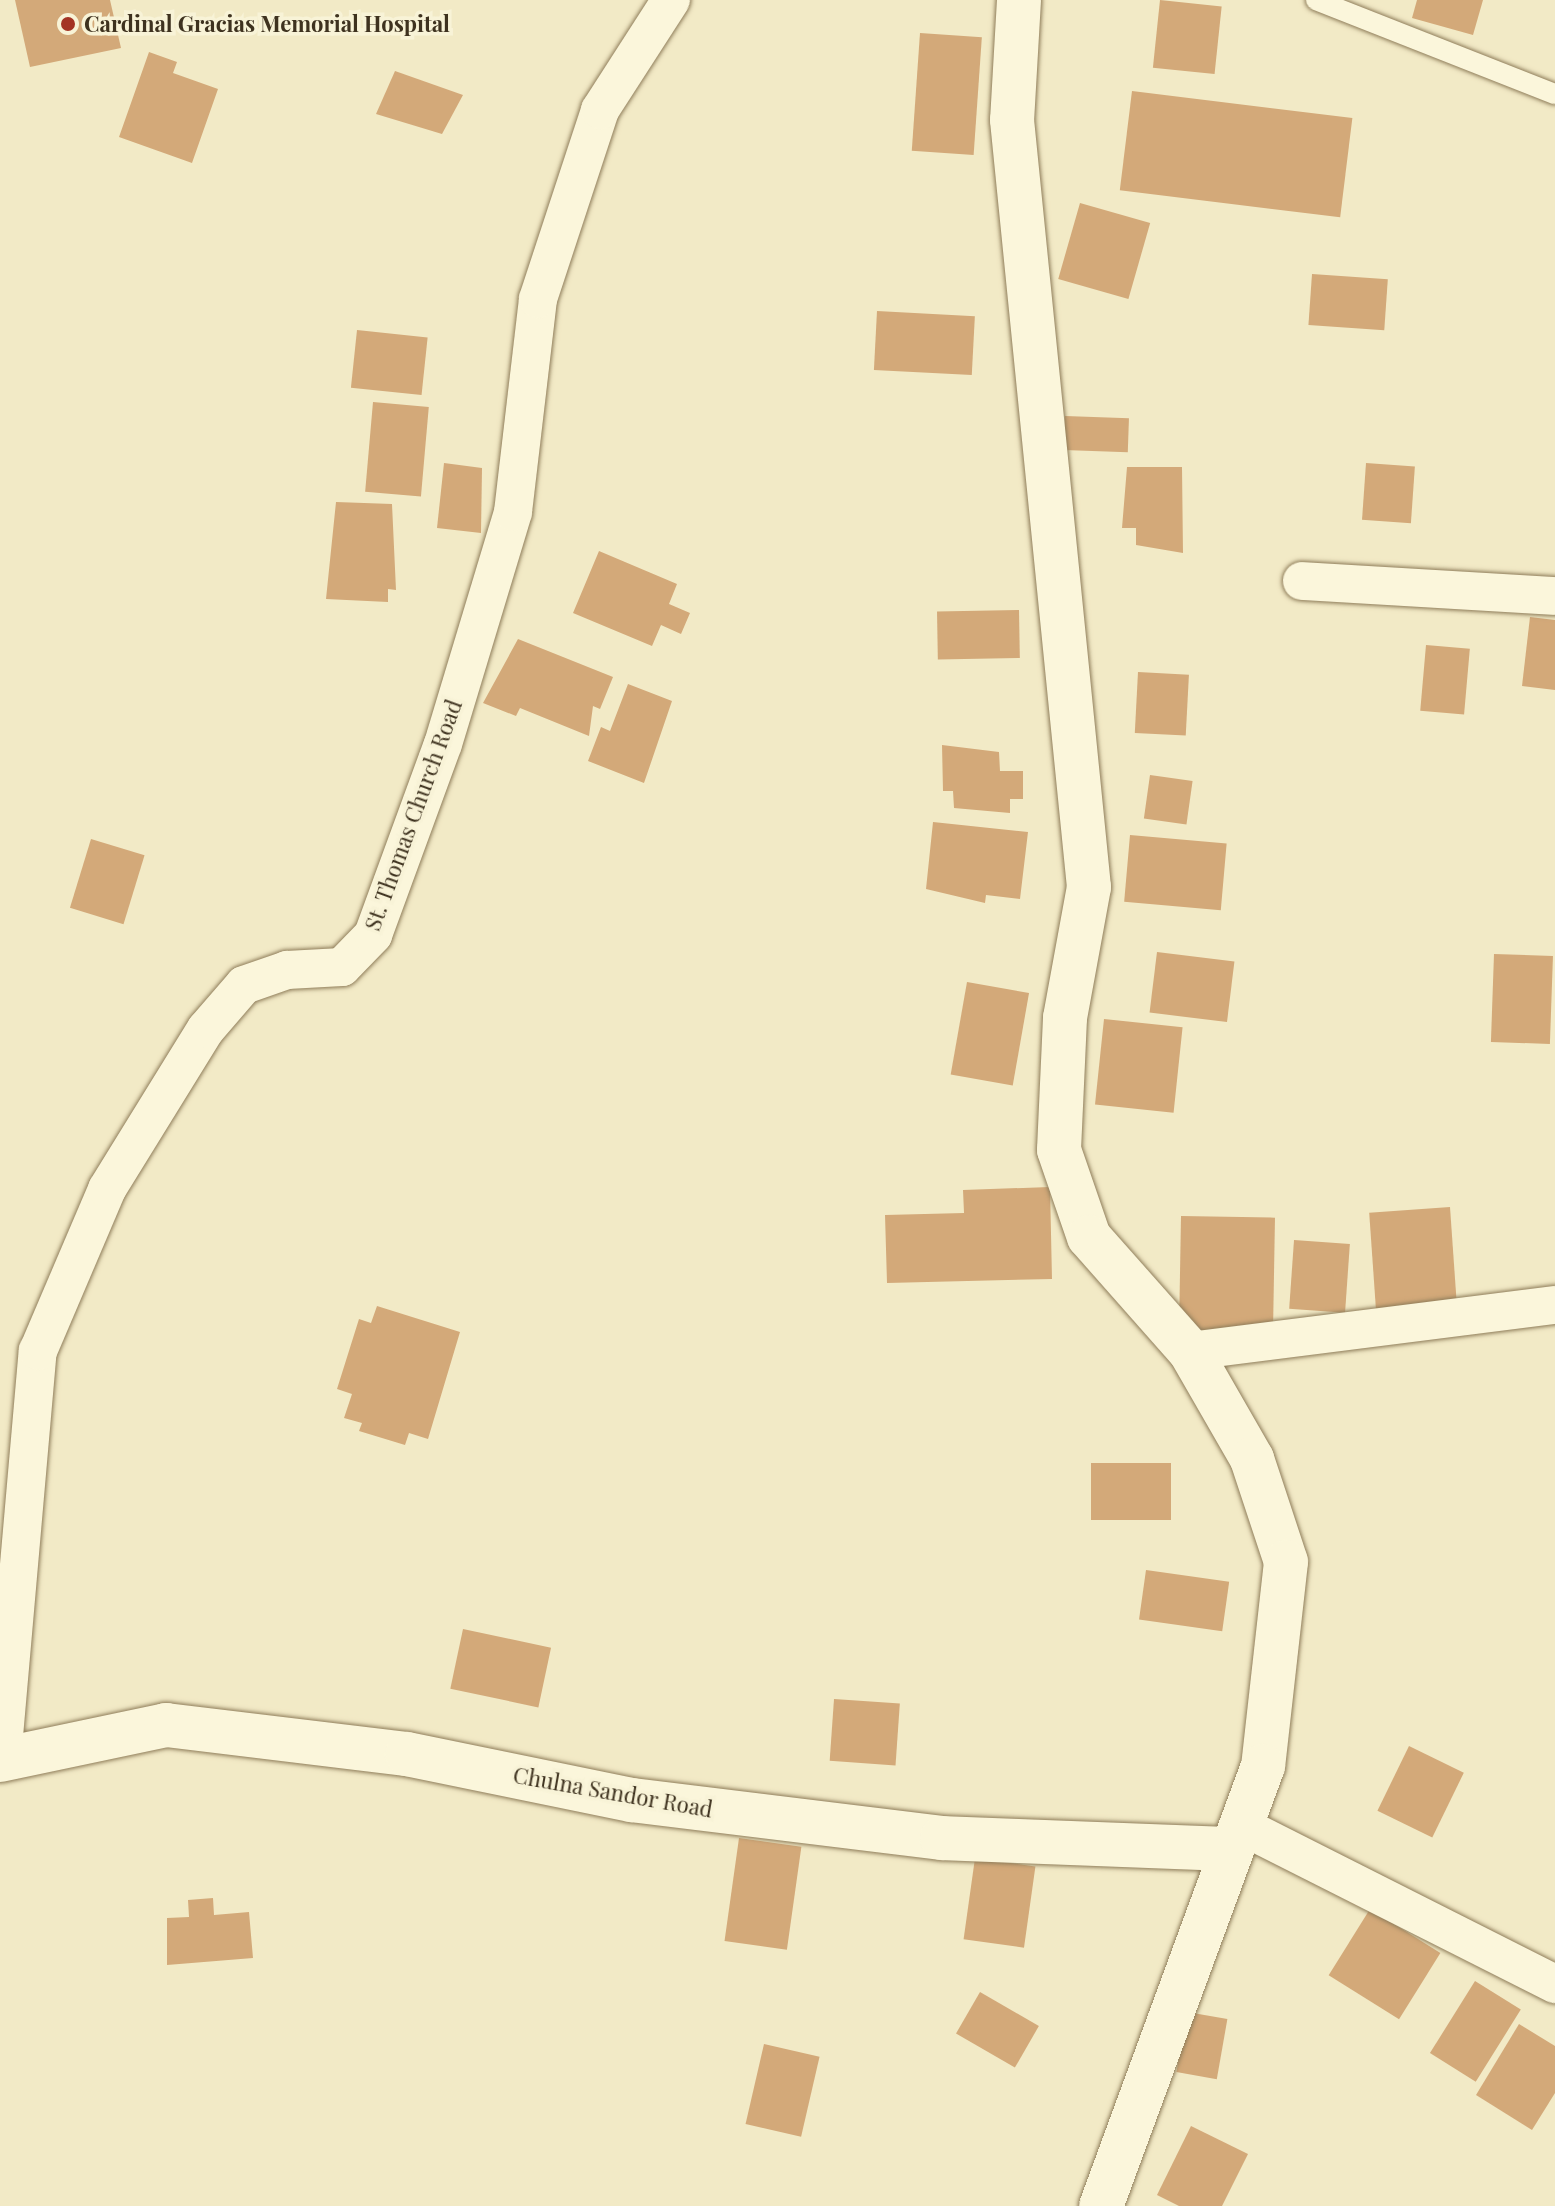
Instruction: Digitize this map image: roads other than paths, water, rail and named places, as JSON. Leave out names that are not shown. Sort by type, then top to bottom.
[{"type":"main road","points":[[1019,0],[1012,120],[1089,887],[1065,1018],[1059,1150],[1089,1237],[1190,1351],[1252,1459],[1286,1562],[1263,1766],[1101,2206]]},
{"type":"main road","name":"Chulna Sandor Road","points":[[1,1760],[166,1725],[407,1754],[632,1800],[942,1838],[1237,1838]]},
{"type":"street","name":"St. Thomas Church Road","points":[[1,1760],[38,1351],[107,1189],[206,1029],[244,985],[287,970],[342,967],[373,935],[443,744],[513,512],[538,299],[600,110],[671,0]]},
{"type":"street","points":[[1302,581],[1555,596]]},
{"type":"street","points":[[1190,1351],[1555,1305]]},
{"type":"street","points":[[1237,1838],[1555,1984]]},
{"type":"lane","points":[[1316,0],[1555,94]]},
{"type":"place","name":"Cardinal Gracias Memorial Hospital","points":[[68,24]]}]
